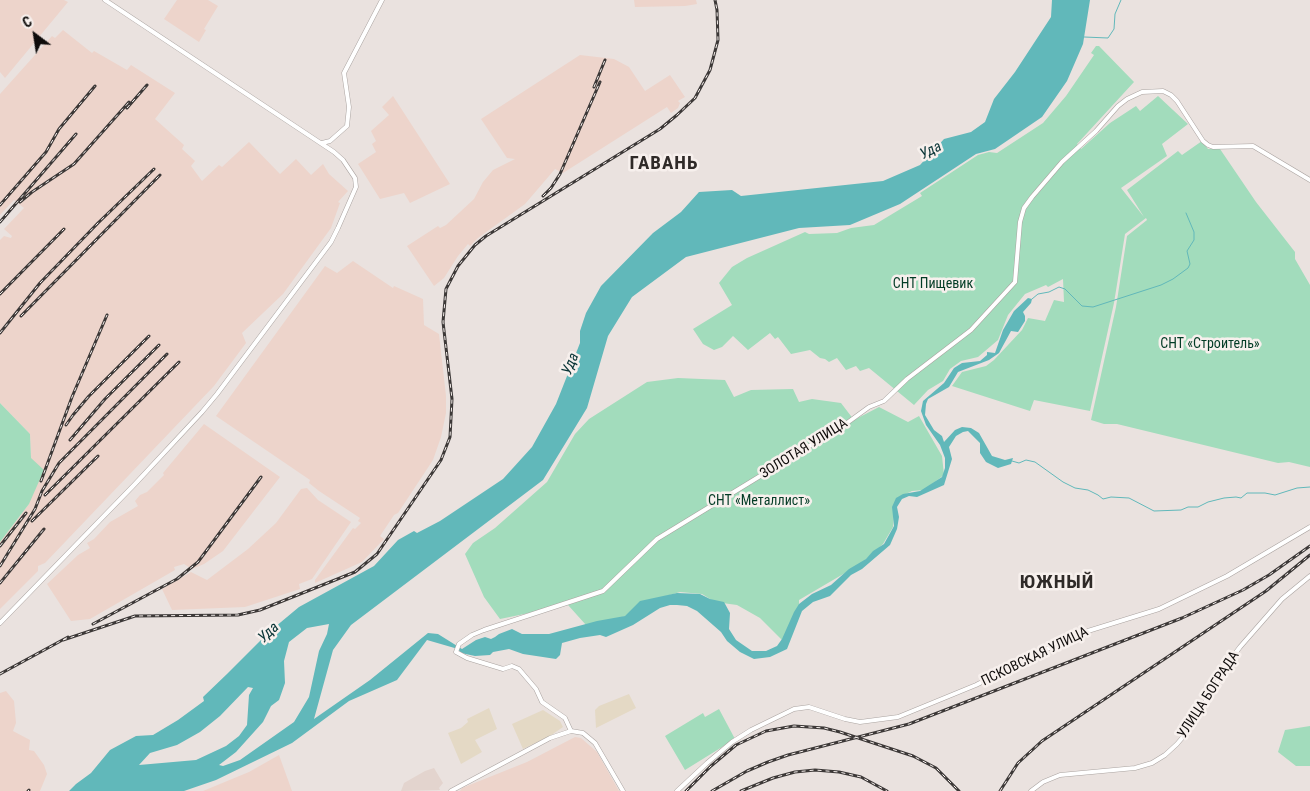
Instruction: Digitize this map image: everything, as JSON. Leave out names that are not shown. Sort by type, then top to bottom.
[{"type":"street","points":[[0,623],[202,412],[330,242],[338,228],[357,182],[342,160],[322,143],[105,0]]},
{"type":"street","points":[[322,143],[330,141],[347,126],[349,98],[344,73],[382,0]]},
{"type":"street","name":"ЗОЛОТАЯ УЛИЦА","points":[[571,731],[564,718],[542,702],[536,689],[519,669],[512,666],[502,669],[466,658],[458,654],[456,649],[459,644],[472,635],[484,630],[605,590],[657,539],[870,407],[884,401],[907,379],[949,349],[971,330],[1016,282],[1020,222],[1024,208],[1062,162],[1096,132],[1118,106],[1133,96],[1146,92],[1162,91],[1177,102],[1203,141],[1208,145],[1213,147],[1253,146],[1310,180]]},
{"type":"street","points":[[330,141],[334,152]]},
{"type":"street","name":"ПСКОВСКАЯ УЛИЦА","points":[[677,791],[707,762],[732,742],[751,730],[794,709],[804,707],[860,722],[898,717],[976,685],[1075,635],[1159,609],[1227,576],[1310,527]]},
{"type":"street","name":"УЛИЦА БОГРАДА","points":[[1031,791],[1043,782],[1060,774],[1135,768],[1152,763],[1165,755],[1177,744],[1191,725],[1240,647],[1282,599],[1310,576]]},
{"type":"street","points":[[451,791],[550,738],[571,731],[583,733],[599,748],[623,791]]},
{"type":"shaded area","points":[[0,0],[64,0],[68,2],[5,78],[0,72]]},
{"type":"shaded area","points":[[177,0],[208,0],[218,6],[204,29],[206,30],[199,42],[164,19]]},
{"type":"shaded area","points":[[634,0],[696,0],[697,4],[635,7]]},
{"type":"shaded area","points":[[63,30],[92,53],[94,51],[127,70],[131,65],[175,93],[155,119],[184,145],[182,149],[195,161],[191,166],[202,181],[219,165],[222,167],[249,142],[280,174],[296,159],[311,175],[323,164],[329,174],[348,191],[338,202],[340,203],[331,228],[283,294],[242,333],[246,343],[214,386],[45,563],[38,566],[38,571],[0,609],[0,542],[29,504],[31,458],[30,434],[0,403],[0,240],[4,236],[11,238],[12,236],[4,229],[24,208],[14,200],[0,215],[0,94],[52,36],[55,38]]},
{"type":"shaded area","points":[[580,55],[614,59],[629,67],[645,91],[670,75],[685,97],[678,101],[680,103],[678,108],[671,113],[667,107],[563,173],[555,169],[525,204],[478,238],[470,246],[468,244],[444,278],[434,286],[407,246],[438,226],[440,228],[446,225],[474,199],[483,182],[493,170],[515,159],[507,158],[481,119]]},
{"type":"shaded area","points":[[393,96],[450,184],[410,203],[404,193],[380,199],[358,164],[376,152],[372,144],[376,141],[371,131],[389,115],[382,107]]},
{"type":"shaded area","points":[[353,261],[393,288],[394,286],[423,299],[424,325],[439,334],[446,396],[446,413],[441,437],[433,460],[398,513],[394,515],[380,536],[384,539],[362,562],[315,583],[315,580],[353,528],[355,529],[361,523],[358,521],[360,518],[319,491],[309,483],[310,480],[216,416],[325,266],[337,273]]},
{"type":"shaded area","points":[[204,424],[280,477],[223,551],[204,564],[192,569],[184,564],[174,567],[175,570],[90,619],[71,621],[47,584],[78,555],[90,548],[87,543],[94,539],[110,522],[138,506],[135,501],[164,475],[163,473]]},
{"type":"shaded area","points":[[307,488],[318,500],[351,522],[312,579],[299,584],[300,589],[245,607],[172,610],[162,589],[191,572],[207,580],[248,549],[276,523],[301,489]]},
{"type":"shaded area","points":[[6,691],[14,701],[16,723],[13,731],[30,740],[29,750],[34,751],[44,765],[47,774],[40,791],[0,791],[0,693]]},
{"type":"shaded area","points":[[629,694],[636,708],[596,728],[595,710],[599,706]]},
{"type":"shaded area","points":[[489,708],[497,729],[475,740],[482,752],[461,764],[448,733],[461,728],[468,722],[467,719]]},
{"type":"shaded area","points":[[543,710],[560,721],[563,727],[550,736],[523,749],[512,724]]},
{"type":"shaded area","points":[[575,737],[581,738],[597,752],[619,791],[460,791],[462,788],[527,762]]},
{"type":"shaded area","points":[[279,755],[292,791],[203,791],[249,772]]},
{"type":"shaded area","points":[[434,768],[443,783],[439,788],[440,790],[401,791],[404,783]]},
{"type":"green space","name":"СНТ Пищевик","points":[[1096,46],[1099,46],[1134,82],[1077,144],[1081,149],[1110,123],[1136,106],[1140,111],[1158,96],[1188,124],[1162,144],[1167,156],[1121,188],[1144,217],[1127,190],[1178,151],[1182,155],[1202,141],[1208,149],[1220,149],[1256,202],[1295,252],[1295,259],[1310,285],[1310,467],[1289,462],[1278,463],[1117,424],[1104,424],[1091,420],[1116,307],[1127,236],[1147,220],[1146,218],[1125,234],[1114,303],[1090,411],[1034,400],[1030,411],[952,386],[962,372],[986,366],[994,360],[1022,330],[1028,318],[1045,321],[1054,300],[1064,302],[1063,279],[1048,287],[1046,285],[1025,294],[1008,315],[998,340],[978,357],[961,361],[950,369],[943,381],[928,390],[914,405],[869,368],[860,371],[856,366],[846,370],[837,358],[829,362],[810,350],[791,354],[778,337],[775,339],[770,333],[748,350],[733,336],[722,347],[714,350],[703,344],[693,329],[732,305],[719,283],[732,267],[747,258],[805,232],[809,234],[837,233],[851,228],[874,225],[922,196],[920,193],[978,155],[989,152],[997,153],[1043,123],[1066,96],[1094,55],[1091,53]]},
{"type":"green space","name":"СНТ «Металлист»","points":[[678,378],[725,380],[734,397],[751,390],[793,389],[799,402],[812,399],[841,403],[854,420],[879,407],[908,422],[919,416],[942,456],[944,475],[924,490],[912,491],[900,497],[894,513],[893,527],[883,544],[862,563],[799,600],[799,607],[790,628],[782,640],[760,618],[737,605],[715,602],[702,594],[680,592],[639,604],[629,615],[586,625],[568,605],[500,619],[484,597],[465,554],[473,543],[495,528],[547,482],[575,434],[589,419],[647,382]]},
{"type":"green space","points":[[0,403],[30,434],[31,458],[44,470],[29,504],[0,542]]},
{"type":"green space","points":[[719,709],[735,739],[685,770],[665,736],[703,713],[705,717]]},
{"type":"green space","points":[[1310,726],[1310,766],[1296,766],[1278,752],[1285,730]]},
{"type":"water","name":"Уда","points":[[1052,0],[1090,0],[1083,44],[1067,81],[1042,117],[995,149],[976,154],[900,204],[850,225],[799,228],[686,257],[632,297],[608,336],[587,408],[543,480],[351,625],[333,650],[314,719],[370,680],[428,633],[438,634],[462,649],[476,640],[485,637],[491,639],[512,629],[522,634],[549,634],[597,621],[625,616],[640,601],[677,593],[700,594],[710,599],[724,602],[730,613],[729,629],[736,640],[752,651],[766,651],[777,646],[799,604],[812,594],[831,585],[849,569],[866,559],[873,551],[884,544],[894,526],[892,507],[896,498],[903,494],[920,491],[942,477],[945,468],[945,458],[940,445],[926,425],[921,411],[923,401],[944,383],[954,368],[962,363],[980,361],[987,355],[987,352],[995,353],[1003,330],[1014,311],[1028,298],[1032,299],[1023,312],[1025,321],[1018,332],[1011,331],[999,353],[989,360],[958,372],[949,387],[928,399],[926,404],[925,415],[934,430],[942,436],[944,442],[955,430],[962,427],[971,428],[979,433],[992,456],[1005,460],[1013,458],[1011,464],[998,468],[986,462],[980,453],[980,443],[968,431],[956,436],[949,447],[952,459],[944,485],[917,497],[909,496],[902,499],[897,507],[899,517],[897,529],[890,545],[862,569],[851,575],[830,596],[813,602],[802,611],[787,649],[770,657],[754,659],[740,652],[697,611],[687,606],[677,605],[660,608],[633,625],[606,637],[600,635],[562,643],[560,655],[556,659],[523,654],[509,649],[493,652],[490,655],[475,656],[461,653],[458,649],[427,640],[397,680],[349,701],[292,743],[216,780],[184,791],[69,791],[91,773],[110,750],[136,736],[153,735],[204,701],[203,697],[269,632],[299,607],[374,566],[398,540],[414,531],[417,533],[440,521],[503,479],[532,447],[556,404],[580,343],[580,331],[586,313],[601,286],[653,233],[681,212],[699,192],[732,190],[741,196],[883,181],[920,165],[944,139],[971,132],[985,122],[994,99],[1015,72],[1051,17]],"holes":[[[329,624],[327,634],[319,651],[309,697],[294,722],[240,760],[223,766],[219,765],[236,752],[263,722],[271,706],[279,700],[285,683],[284,661],[289,642],[307,628]],[[248,687],[253,688],[249,695],[247,725],[239,736],[226,746],[196,760],[139,765],[150,753],[177,745],[200,732],[220,716]]]},
{"type":"waterway","points":[[1084,37],[1108,38],[1114,29],[1115,14],[1121,0]]},
{"type":"waterway","points":[[1032,299],[1038,294],[1049,292],[1059,287],[1065,289],[1082,306],[1093,307],[1161,285],[1173,279],[1188,268],[1190,264],[1187,251],[1194,240],[1194,232],[1186,213]]},
{"type":"waterway","points":[[1012,461],[1019,463],[1026,460],[1035,462],[1063,482],[1075,488],[1088,490],[1103,499],[1111,497],[1129,498],[1154,511],[1198,507],[1224,498],[1241,498],[1247,493],[1275,495],[1297,488],[1310,487]]},
{"type":"railway","points":[[63,640],[135,616],[238,615],[260,610],[355,572],[377,554],[441,460],[450,437],[452,399],[443,322],[446,289],[458,266],[475,245],[486,236],[660,129],[695,98],[710,70],[718,40],[715,0]]},
{"type":"railway","points":[[594,87],[605,60]]},
{"type":"railway","points":[[543,196],[560,174],[600,82]]},
{"type":"railway","points":[[127,108],[147,85]]},
{"type":"railway","points":[[0,205],[46,152],[59,129],[95,86]]},
{"type":"railway","points":[[20,202],[74,164],[129,102]]},
{"type":"railway","points":[[0,222],[76,134]]},
{"type":"railway","points":[[0,333],[40,283],[154,169]]},
{"type":"railway","points":[[21,316],[160,175]]},
{"type":"railway","points":[[0,294],[64,229]]},
{"type":"railway","points":[[41,481],[72,397],[107,315]]},
{"type":"railway","points":[[66,425],[89,396],[149,336]]},
{"type":"railway","points":[[70,440],[105,399],[159,345]]},
{"type":"railway","points":[[0,566],[35,509],[42,491],[59,463],[167,354]]},
{"type":"railway","points":[[45,495],[179,362]]},
{"type":"railway","points":[[32,521],[98,456]]},
{"type":"railway","points":[[93,624],[177,579],[198,562],[261,477]]},
{"type":"railway","points":[[0,546],[26,513]]},
{"type":"railway","points":[[0,583],[44,529]]},
{"type":"railway","points":[[712,791],[747,771],[768,762],[788,755],[909,724],[1182,618],[1243,590],[1269,575],[1310,546]]},
{"type":"railway","points":[[1000,791],[1018,763],[1042,741],[1266,591],[1310,555]]},
{"type":"railway","points":[[0,674],[68,637]]},
{"type":"railway","points":[[686,791],[736,745],[766,731],[794,726],[824,728],[840,732],[913,756],[936,768],[959,791]]},
{"type":"railway","points":[[741,791],[773,778],[795,772],[815,770],[839,772],[861,777],[887,791]]},
{"type":"district","name":"ГАВАНЬ","points":[[664,164]]},
{"type":"district","name":"ЮЖНЫЙ","points":[[1057,583]]},
{"type":"park label","name":"СНТ «Строитель»","points":[[1210,344]]}]
